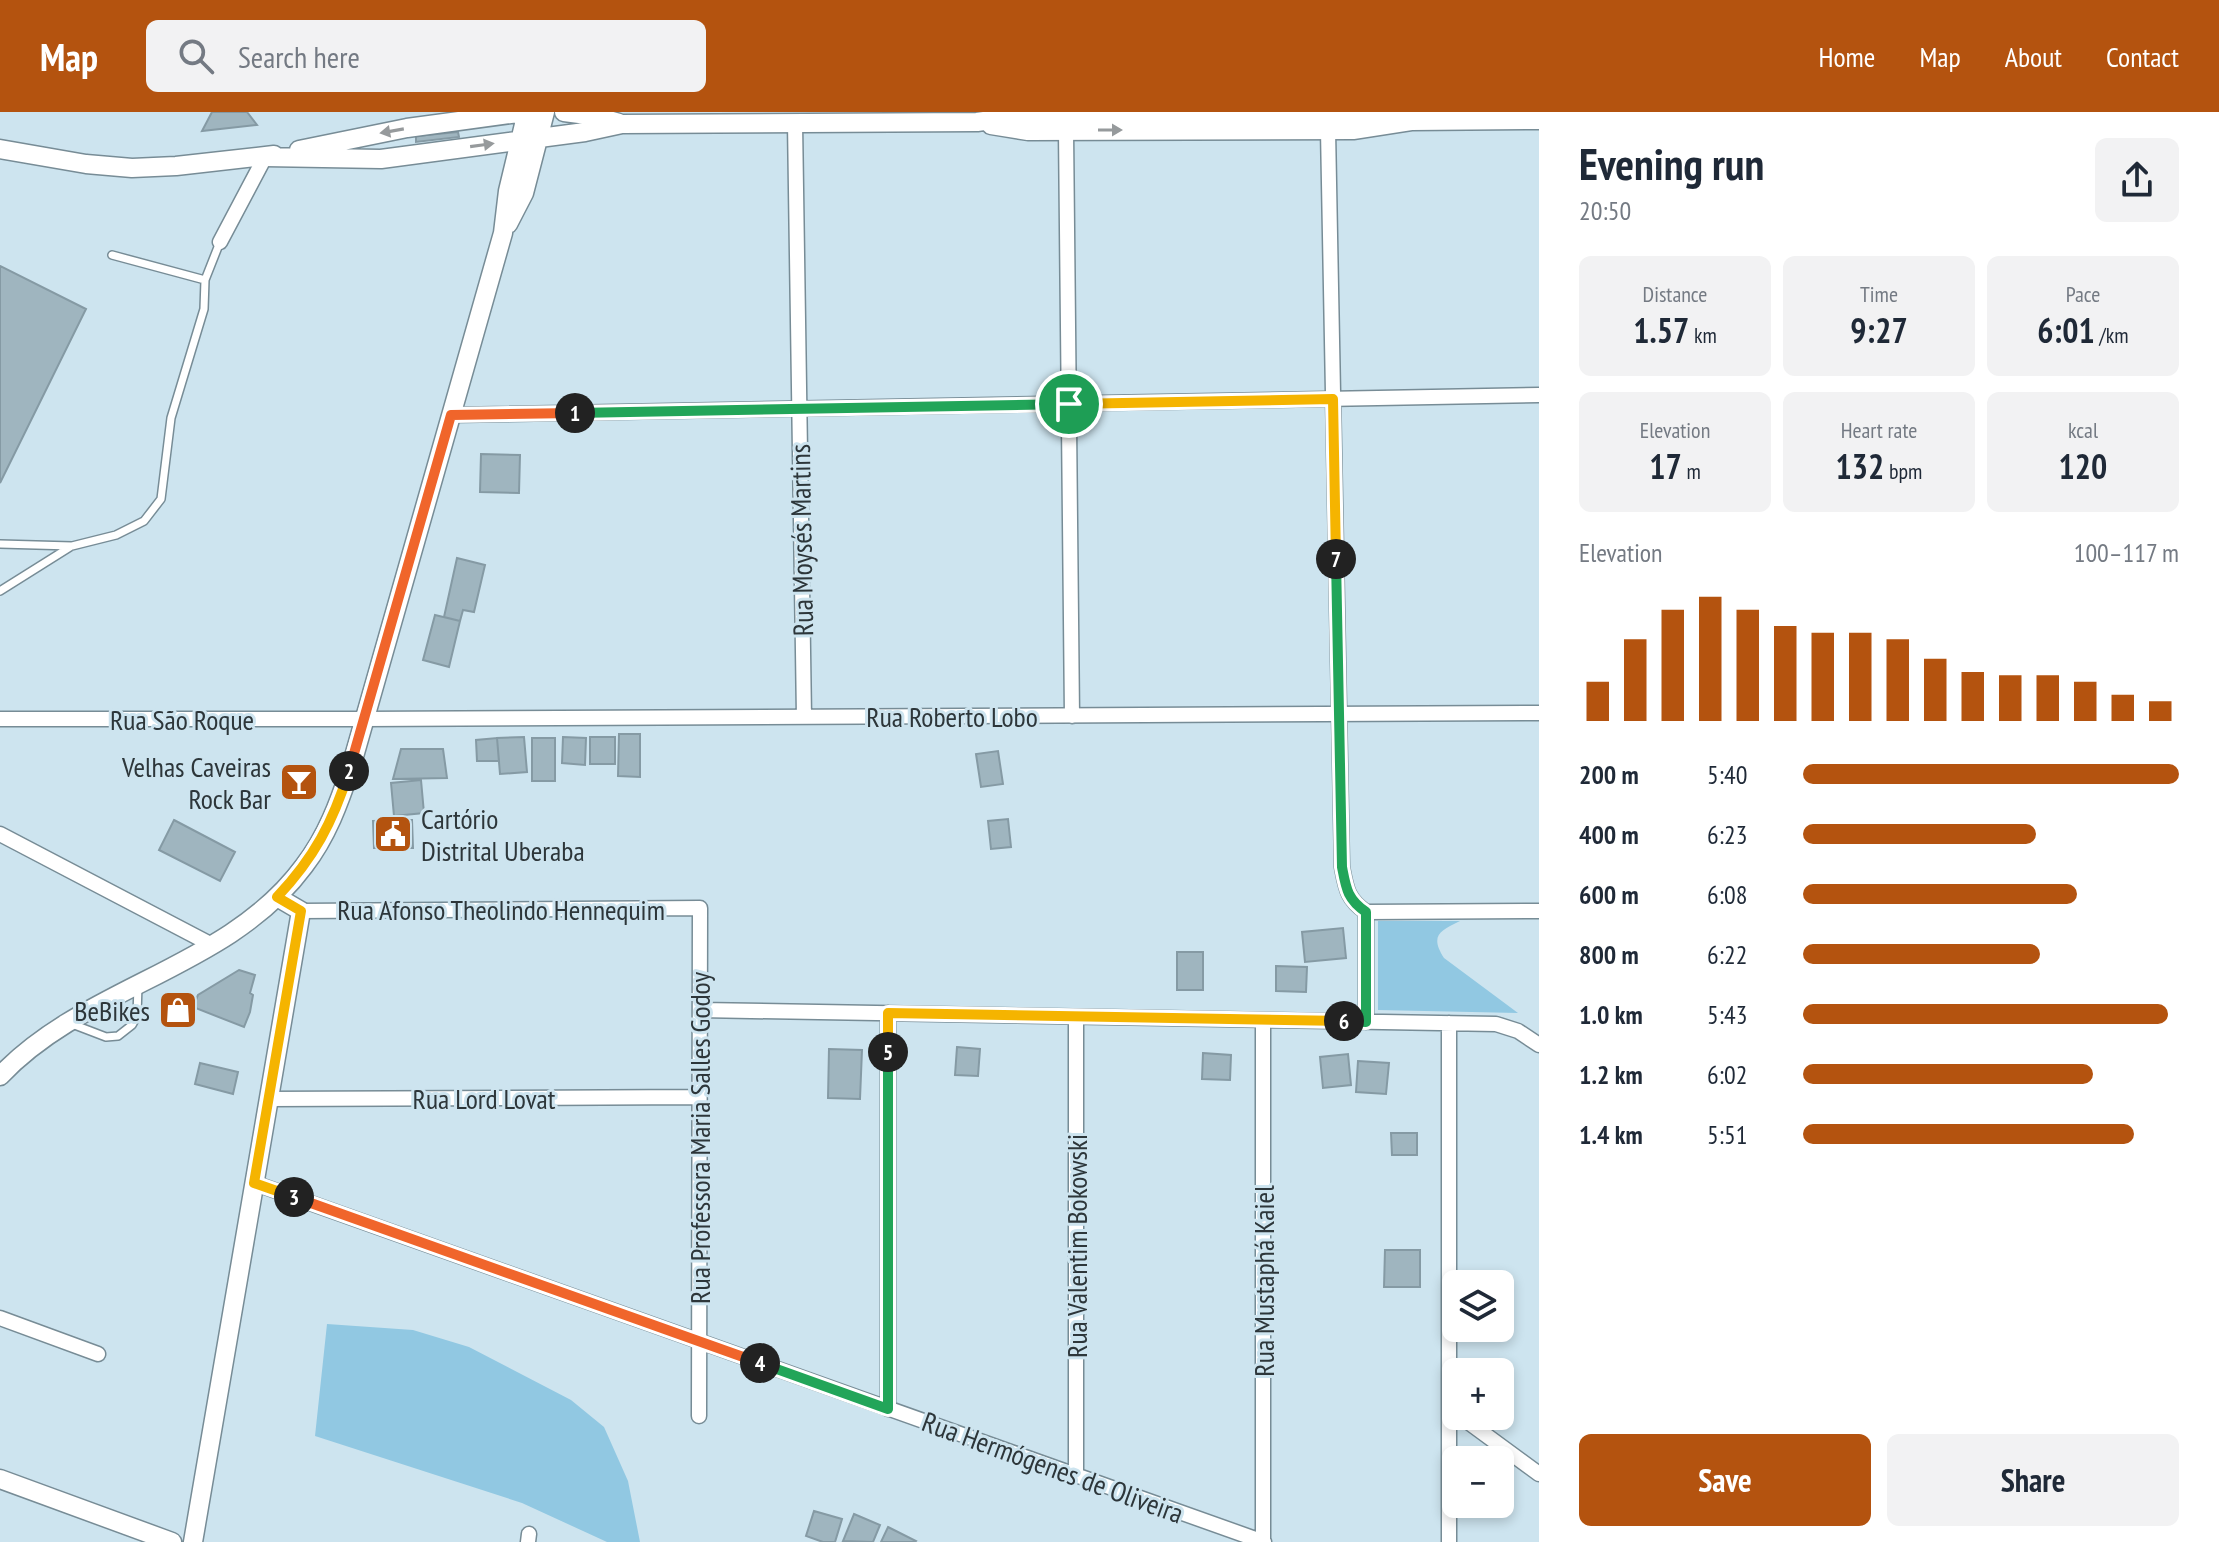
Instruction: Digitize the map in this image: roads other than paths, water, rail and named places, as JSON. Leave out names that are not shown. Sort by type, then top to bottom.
[{"type":"main road","points":[[0,149],[86,164],[132,168],[176,166],[265,157],[390,131],[526,112],[530,138]]},
{"type":"main road","points":[[2,1072],[66,1022],[212,945],[246,923],[277,897],[325,835],[342,793],[364,719],[503,233],[508,191],[530,138],[545,112]]},
{"type":"main road","points":[[564,112],[622,124]]},
{"type":"main road","points":[[265,157],[381,159],[622,124],[977,122],[1023,114],[1349,113],[1411,121]]},
{"type":"main road","points":[[977,122],[1028,131],[1358,130],[1411,121],[1479,116],[1539,120]]},
{"type":"main road","points":[[193,1542],[301,911],[277,897]]},
{"type":"main road","points":[[0,1479],[172,1542]]},
{"type":"street","name":"Rua Moysés Martins","points":[[795,123],[804,717]]},
{"type":"street","points":[[1328,130],[1342,867],[1349,897],[1366,912],[1539,911]]},
{"type":"street","points":[[1066,131],[1072,716]]},
{"type":"street","points":[[220,242],[265,157]]},
{"type":"street","points":[[451,415],[1539,395]]},
{"type":"street","name":"Rua Roberto Lobo","points":[[364,719],[1539,713]]},
{"type":"street","name":"Rua São Roque","points":[[0,719],[364,719]]},
{"type":"street","points":[[0,834],[212,945]]},
{"type":"street","name":"Rua Afonso Theolindo Hennequim","points":[[301,911],[700,908]]},
{"type":"street","name":"Rua Professora Maria Salles Godoy","points":[[699,1416],[700,908]]},
{"type":"street","points":[[1366,912],[1366,1022]]},
{"type":"street","points":[[700,1010],[1449,1023],[1507,1026],[1539,1045]]},
{"type":"street","points":[[888,1013],[888,1409]]},
{"type":"street","name":"Rua Valentim Bokowski","points":[[1076,1017],[1076,1476]]},
{"type":"street","name":"Rua Mustaphá Kaiel","points":[[1263,1020],[1263,1542]]},
{"type":"street","points":[[1449,1023],[1454,1358]]},
{"type":"street","name":"Rua Lord Lovat","points":[[269,1099],[699,1097]]},
{"type":"street","name":"Rua Hermógenes de Oliveira","points":[[254,1183],[1263,1542]]},
{"type":"street","points":[[0,1318],[98,1354]]},
{"type":"street","points":[[1449,1542],[1454,1430]]},
{"type":"street","points":[[1479,1430],[1539,1474]]},
{"type":"lane","points":[[0,544],[72,546],[116,535],[144,521],[161,499],[171,418],[204,309],[205,280],[220,242]]},
{"type":"lane","points":[[112,255],[205,280]]},
{"type":"lane","points":[[0,591],[72,546]]},
{"type":"lane","points":[[66,1022],[106,1037],[118,1036],[132,1025],[137,1016],[138,983]]},
{"type":"place","name":"Velhas Caveiras Rock Bar","points":[[299,782]]},
{"type":"place","name":"Cartório Distrital Uberaba","points":[[393,834]]},
{"type":"place","name":"BeBikes","points":[[178,1010]]}]
